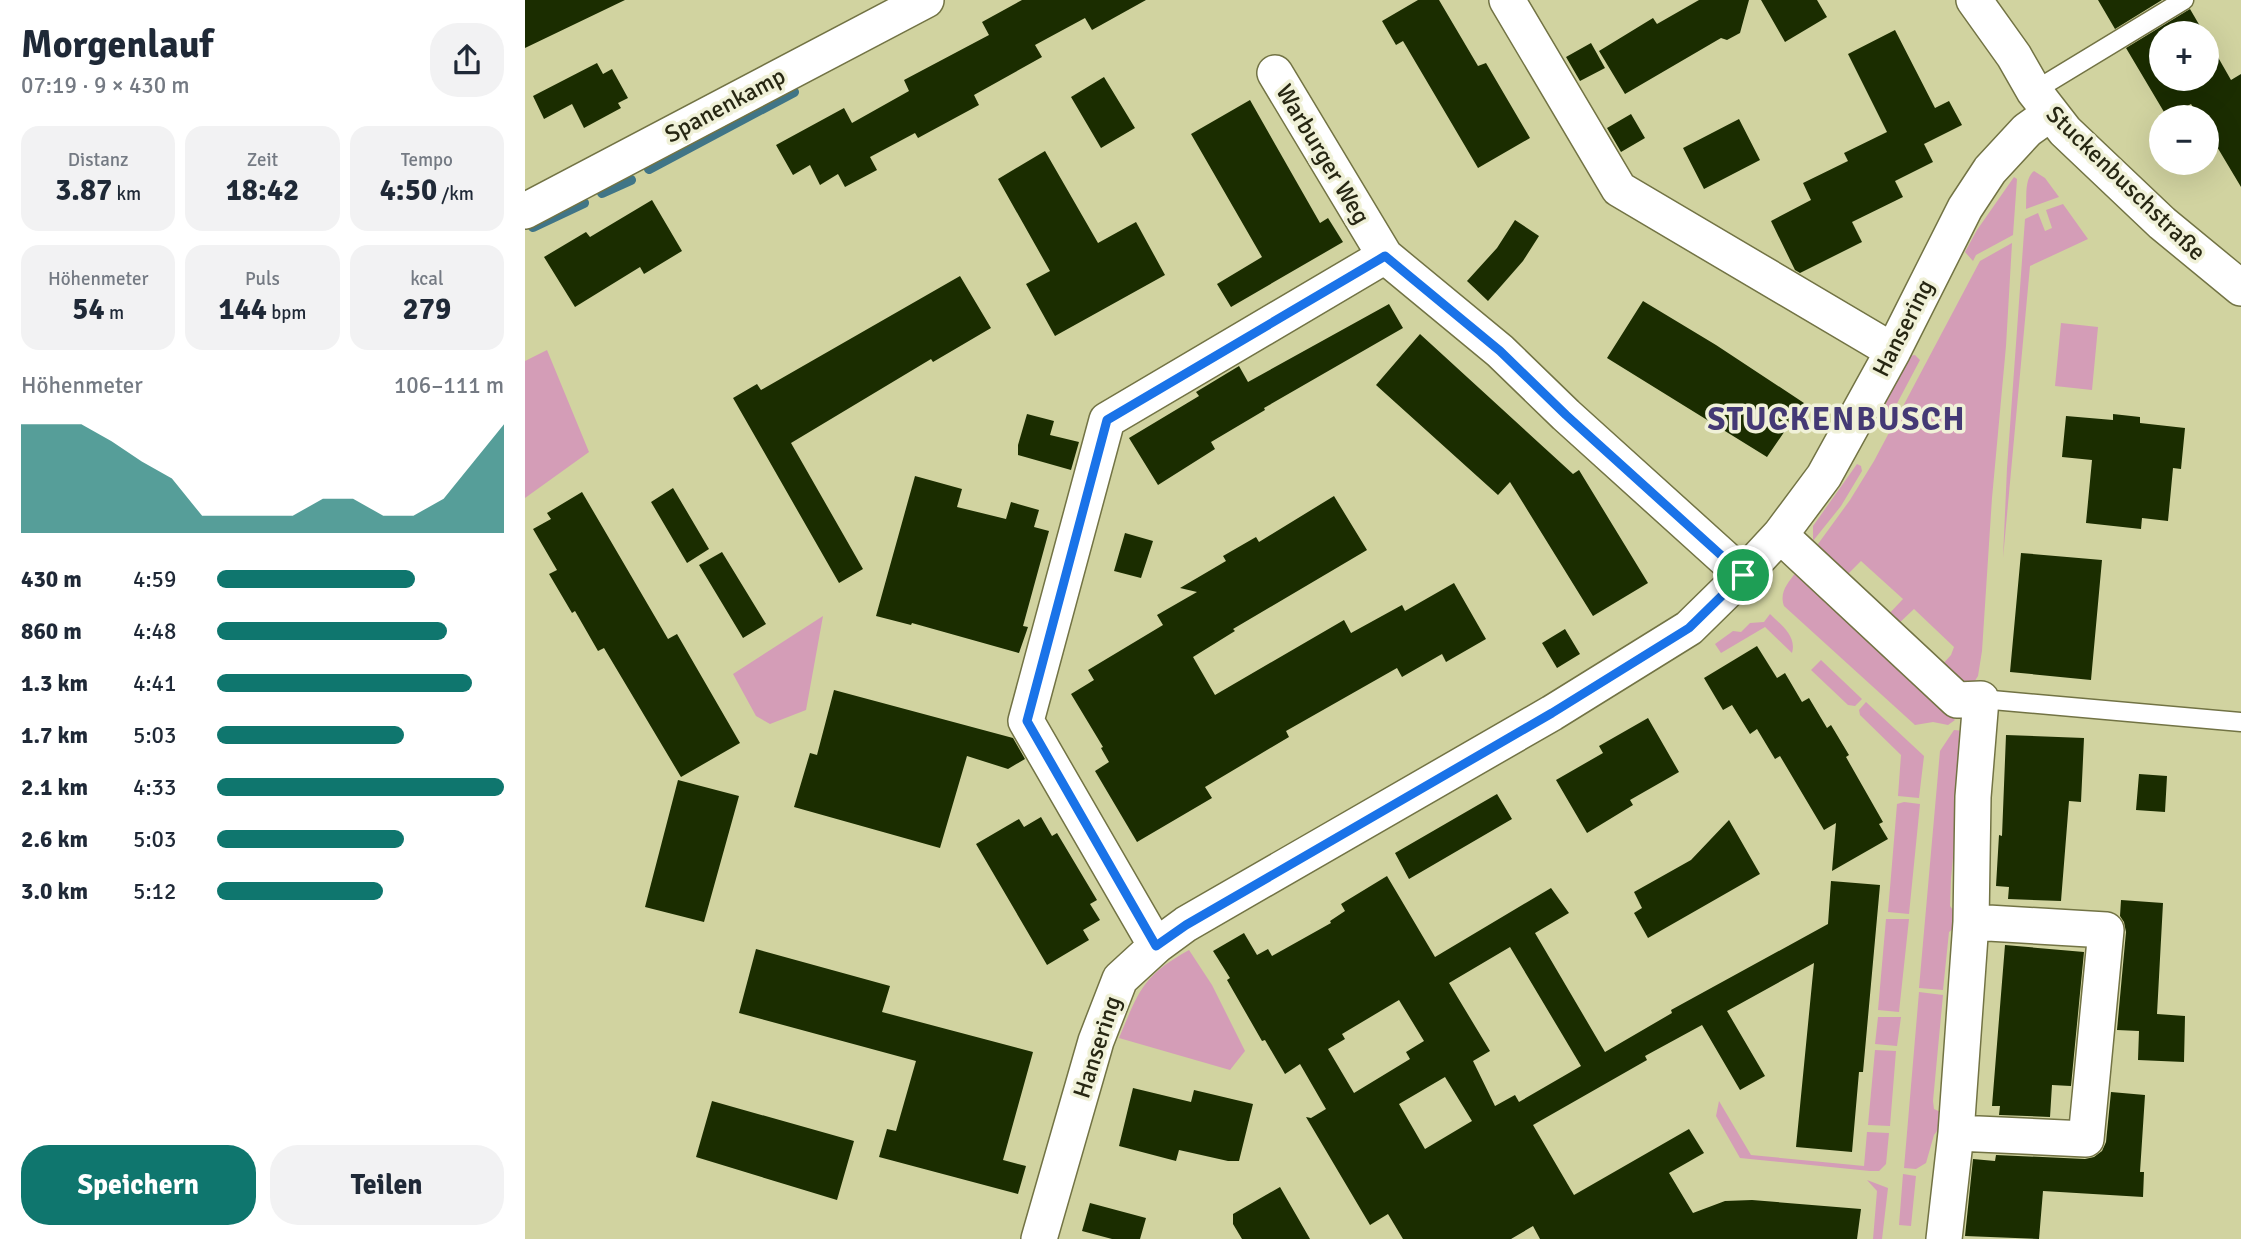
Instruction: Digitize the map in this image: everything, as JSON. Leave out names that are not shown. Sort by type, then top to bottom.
[{"type":"street","name":"Spanenkamp","points":[[525,211],[926,0]]},
{"type":"street","points":[[1507,0],[1619,189],[1893,351]]},
{"type":"street","name":"Stuckenbuschstraße","points":[[1974,0],[2042,102],[2065,131],[2162,223],[2240,284]]},
{"type":"street","name":"Warburger Weg","points":[[1275,73],[1385,256],[1500,351],[1576,424],[1743,575]]},
{"type":"street","name":"Hansering","points":[[1039,1239],[1096,1041],[1119,979],[1156,946],[1196,918],[1552,713],[1689,628],[1780,535],[1824,476],[1893,351],[1965,208],[1990,170],[2027,130],[2042,102]]},
{"type":"street","points":[[1156,946],[1027,721],[1107,420],[1385,256]]},
{"type":"street","points":[[1780,535],[1957,700],[1981,699],[1973,797],[1971,922],[1957,1133],[1944,1239]]},
{"type":"street","points":[[1957,1133],[2086,1139],[2106,930],[1971,922]]},
{"type":"lane","points":[[2042,102],[2184,0]]},
{"type":"lane","points":[[1981,699],[2241,722]]},
{"type":"shaded area","points":[[2034,171],[2045,178],[2059,197],[2026,209],[2027,183]]},
{"type":"shaded area","points":[[2014,177],[2017,179],[2013,235],[1976,255],[1973,261],[1965,252]]},
{"type":"shaded area","points":[[2063,204],[2088,239],[2030,266],[2003,558],[2025,219],[2038,213],[2045,231],[2052,228],[2046,210]]},
{"type":"shaded area","points":[[2012,243],[1982,651],[1978,676],[1971,687],[1940,667],[1951,655],[1954,647],[1914,609],[1896,626],[1886,617],[1903,599],[1861,561],[1844,578],[1815,551],[1874,461],[1980,261]]},
{"type":"shaded area","points":[[2061,323],[2098,327],[2092,390],[2055,386]]},
{"type":"shaded area","points":[[547,350],[589,452],[525,498],[525,361]]},
{"type":"shaded area","points":[[1915,355],[1920,360],[1890,418],[1886,417],[1882,411],[1909,356]]},
{"type":"shaded area","points":[[1857,464],[1862,471],[1841,506],[1813,541],[1813,526]]},
{"type":"shaded area","points":[[1796,572],[1955,720],[1948,725],[1933,722],[1915,725],[1784,606],[1783,592]]},
{"type":"shaded area","points":[[1770,614],[1790,636],[1792,653],[1765,627],[1721,653],[1715,644],[1733,631],[1741,632],[1750,623],[1764,622]]},
{"type":"shaded area","points":[[823,616],[806,710],[770,724],[756,716],[733,674]]},
{"type":"shaded area","points":[[1821,660],[1862,699],[1855,706],[1848,705],[1811,670]]},
{"type":"shaded area","points":[[1866,702],[1924,756],[1919,798],[1898,796],[1901,755],[1860,715],[1859,710]]},
{"type":"shaded area","points":[[1954,730],[1965,731],[1950,906],[1962,922],[1949,932],[1943,990],[1919,988],[1940,751]]},
{"type":"shaded area","points":[[1897,804],[1920,804],[1909,914],[1888,912]]},
{"type":"shaded area","points":[[1886,919],[1909,919],[1899,1012],[1878,1010]]},
{"type":"shaded area","points":[[1189,950],[1212,985],[1245,1051],[1230,1070],[1119,1038],[1138,996],[1151,977]]},
{"type":"shaded area","points":[[1919,992],[1943,995],[1933,1101],[1934,1109],[1945,1114],[1944,1122],[1934,1135],[1926,1163],[1916,1169],[1904,1168]]},
{"type":"shaded area","points":[[1878,1017],[1901,1017],[1897,1046],[1875,1044]]},
{"type":"shaded area","points":[[1875,1050],[1896,1051],[1890,1126],[1868,1125]]},
{"type":"shaded area","points":[[1719,1101],[1751,1155],[1864,1166],[1867,1132],[1889,1133],[1886,1164],[1879,1171],[1870,1171],[1740,1158],[1716,1116]]},
{"type":"shaded area","points":[[1903,1174],[1916,1176],[1911,1226],[1899,1225]]},
{"type":"shaded area","points":[[1867,1180],[1888,1188],[1882,1239],[1873,1239],[1877,1191]]},
{"type":"building","points":[[525,0],[625,0],[525,48]]},
{"type":"building","points":[[1022,0],[1146,0],[1092,30],[1085,18],[1035,45],[1042,57],[974,95],[979,105],[918,138],[915,133],[870,157],[877,170],[845,187],[838,174],[820,185],[810,165],[793,175],[776,145],[844,108],[852,123],[909,91],[904,80],[989,35],[982,22]]},
{"type":"building","points":[[1418,0],[1439,0],[1478,66],[1486,63],[1530,138],[1478,168],[1403,41],[1396,45],[1382,21]]},
{"type":"building","points":[[1699,0],[1749,0],[1740,33],[1727,40],[1721,38],[1625,94],[1599,51],[1653,18],[1657,24]]},
{"type":"building","points":[[1761,0],[1817,0],[1827,17],[1785,42]]},
{"type":"building","points":[[2098,0],[2162,0],[2115,29]]},
{"type":"building","points":[[2190,9],[2197,21],[2170,21]]},
{"type":"building","points":[[1895,30],[1935,108],[1949,101],[1962,125],[1924,144],[1933,162],[1895,181],[1903,197],[1852,222],[1862,242],[1800,273],[1795,270],[1771,221],[1811,200],[1803,183],[1848,161],[1844,153],[1887,132],[1848,54]]},
{"type":"building","points":[[2149,34],[2149,87],[2126,48]]},
{"type":"building","points":[[1591,43],[1605,68],[1580,81],[1566,57]]},
{"type":"building","points":[[2219,59],[2231,80],[2241,74],[2241,187],[2219,150],[2219,105],[2160,105],[2152,91],[2219,91]]},
{"type":"building","points":[[597,63],[603,74],[612,69],[628,98],[618,103],[621,108],[584,128],[572,104],[544,119],[533,96]]},
{"type":"building","points":[[1104,77],[1135,128],[1101,148],[1071,97]]},
{"type":"building","points":[[1250,100],[1320,223],[1328,218],[1343,242],[1231,307],[1217,284],[1262,257],[1191,134]]},
{"type":"building","points":[[1631,114],[1645,138],[1621,152],[1607,128]]},
{"type":"building","points":[[1739,119],[1760,160],[1704,189],[1683,148]]},
{"type":"building","points":[[1045,151],[1098,243],[1136,222],[1165,275],[1055,336],[1026,284],[1050,271],[998,179]]},
{"type":"building","points":[[652,200],[682,251],[644,274],[640,267],[575,307],[544,257],[586,232],[590,237]]},
{"type":"building","points":[[1515,220],[1539,236],[1523,261],[1488,301],[1467,281],[1497,248]]},
{"type":"building","points":[[960,276],[991,328],[933,362],[931,359],[791,443],[863,569],[839,583],[733,398],[757,384],[761,390]]},
{"type":"building","points":[[1643,301],[1804,403],[1767,457],[1607,358]]},
{"type":"building","points":[[1389,304],[1403,328],[1264,408],[1265,410],[1211,442],[1215,449],[1158,485],[1129,438],[1199,396],[1196,392],[1239,366],[1248,382]]},
{"type":"building","points":[[1420,334],[1573,474],[1579,470],[1648,583],[1593,616],[1510,482],[1498,495],[1376,385]]},
{"type":"building","points":[[1027,414],[1054,421],[1050,435],[1079,442],[1071,470],[1018,455],[1018,445]]},
{"type":"building","points":[[2113,414],[2140,417],[2140,423],[2185,428],[2181,469],[2173,468],[2168,521],[2142,518],[2141,529],[2086,523],[2092,460],[2062,457],[2066,416],[2113,420]]},
{"type":"building","points":[[915,476],[962,489],[957,507],[1006,519],[1011,502],[1039,510],[1034,527],[1049,531],[1023,626],[1028,627],[1019,653],[912,623],[911,625],[876,616]]},
{"type":"building","points":[[673,488],[709,549],[687,563],[651,502]]},
{"type":"building","points":[[582,492],[668,639],[677,634],[740,743],[681,777],[604,648],[598,651],[575,611],[572,613],[549,574],[557,570],[533,529],[551,519],[547,513]]},
{"type":"building","points":[[1334,496],[1367,550],[1233,629],[1235,631],[1193,657],[1215,695],[1344,620],[1351,633],[1402,605],[1405,611],[1454,583],[1486,639],[1446,662],[1442,654],[1402,677],[1397,668],[1286,731],[1289,737],[1205,787],[1212,798],[1137,842],[1095,771],[1109,762],[1071,694],[1094,680],[1088,670],[1163,625],[1157,615],[1197,592],[1180,588],[1226,561],[1223,556],[1256,537],[1259,542]]},
{"type":"building","points":[[1125,533],[1153,541],[1141,578],[1114,571]]},
{"type":"building","points":[[722,552],[766,624],[743,638],[699,565]]},
{"type":"building","points":[[2021,553],[2102,560],[2091,680],[2010,672]]},
{"type":"building","points":[[1565,629],[1580,654],[1557,668],[1542,643]]},
{"type":"building","points":[[1757,646],[1777,678],[1785,673],[1802,702],[1809,698],[1827,728],[1831,725],[1883,822],[1879,824],[1888,839],[1832,871],[1836,823],[1824,830],[1780,756],[1775,759],[1757,729],[1750,734],[1732,705],[1723,710],[1704,678]]},
{"type":"building","points":[[834,690],[1013,738],[1025,759],[1008,769],[967,756],[940,848],[794,807],[810,753],[817,755]]},
{"type":"building","points":[[1648,718],[1679,772],[1630,800],[1633,805],[1587,833],[1556,780],[1603,753],[1599,746]]},
{"type":"building","points":[[2006,735],[2084,738],[2081,802],[2069,801],[2061,901],[2008,899],[2009,887],[1996,886],[1999,835],[2002,836]]},
{"type":"building","points":[[2139,774],[2167,776],[2165,812],[2136,810]]},
{"type":"building","points":[[678,780],[739,796],[704,922],[645,907]]},
{"type":"building","points":[[1497,794],[1512,819],[1409,879],[1395,853]]},
{"type":"building","points":[[1041,817],[1052,836],[1057,833],[1097,900],[1090,904],[1100,920],[1083,930],[1089,940],[1047,965],[976,844],[1019,819],[1024,827]]},
{"type":"building","points":[[1729,820],[1760,874],[1648,938],[1634,913],[1642,908],[1634,892],[1691,860]]},
{"type":"building","points":[[1387,876],[1435,957],[1551,888],[1569,913],[1535,933],[1605,1052],[1672,1013],[1671,1010],[1828,924],[1831,881],[1880,885],[1863,1072],[1859,1072],[1852,1152],[1796,1147],[1814,963],[1727,1011],[1765,1076],[1740,1090],[1702,1025],[1645,1056],[1647,1060],[1533,1125],[1574,1195],[1689,1129],[1704,1153],[1669,1173],[1693,1213],[1725,1201],[1752,1200],[1861,1209],[1857,1239],[1540,1239],[1533,1226],[1511,1239],[1403,1239],[1388,1214],[1370,1225],[1306,1117],[1311,1118],[1326,1109],[1300,1064],[1285,1074],[1265,1040],[1262,1041],[1213,951],[1244,933],[1257,955],[1268,949],[1272,956],[1331,923],[1330,921],[1345,911],[1341,904]],"holes":[[[1510,947],[1581,1066],[1519,1102],[1515,1095],[1495,1106],[1473,1061],[1490,1051],[1449,983]],[[1399,1000],[1424,1041],[1406,1052],[1410,1059],[1354,1093],[1328,1049],[1345,1039],[1342,1034]],[[1445,1077],[1472,1121],[1425,1149],[1399,1104]]]},
{"type":"building","points":[[2121,900],[2163,903],[2157,1014],[2185,1016],[2184,1062],[2138,1060],[2139,1031],[2117,1030],[2126,932],[2120,916]]},
{"type":"building","points":[[2005,945],[2084,952],[2071,1086],[2052,1085],[2050,1117],[1999,1115],[2000,1106],[1992,1106]]},
{"type":"building","points":[[756,949],[890,986],[882,1012],[1033,1052],[1003,1160],[1026,1166],[1018,1194],[879,1157],[887,1129],[896,1131],[916,1061],[739,1013]]},
{"type":"building","points":[[1133,1088],[1191,1102],[1194,1090],[1253,1104],[1239,1161],[1179,1150],[1176,1161],[1119,1146]]},
{"type":"building","points":[[2111,1092],[2145,1095],[2140,1172],[2144,1172],[2143,1197],[2043,1191],[2039,1239],[1965,1236],[1973,1159],[1995,1161],[1996,1155],[2085,1159],[2094,1157],[2102,1151],[2106,1142]]},
{"type":"building","points":[[712,1101],[854,1141],[837,1200],[696,1157]]},
{"type":"building","points":[[1280,1187],[1310,1239],[1242,1239],[1233,1224],[1233,1214]]},
{"type":"building","points":[[1090,1203],[1146,1218],[1140,1239],[1112,1239],[1082,1231]]},
{"type":"waterway","points":[[649,169],[794,92]]},
{"type":"waterway","points":[[602,193],[631,180]]},
{"type":"waterway","points":[[533,227],[584,203]]},
{"type":"district","name":"STUCKENBUSCH","points":[[1837,419]]},
{"type":"route","points":[[1385,256],[1500,351],[1566,415],[1743,575],[1689,628],[1552,713],[1271,874],[1156,946],[1027,721],[1107,420],[1385,256]]}]
